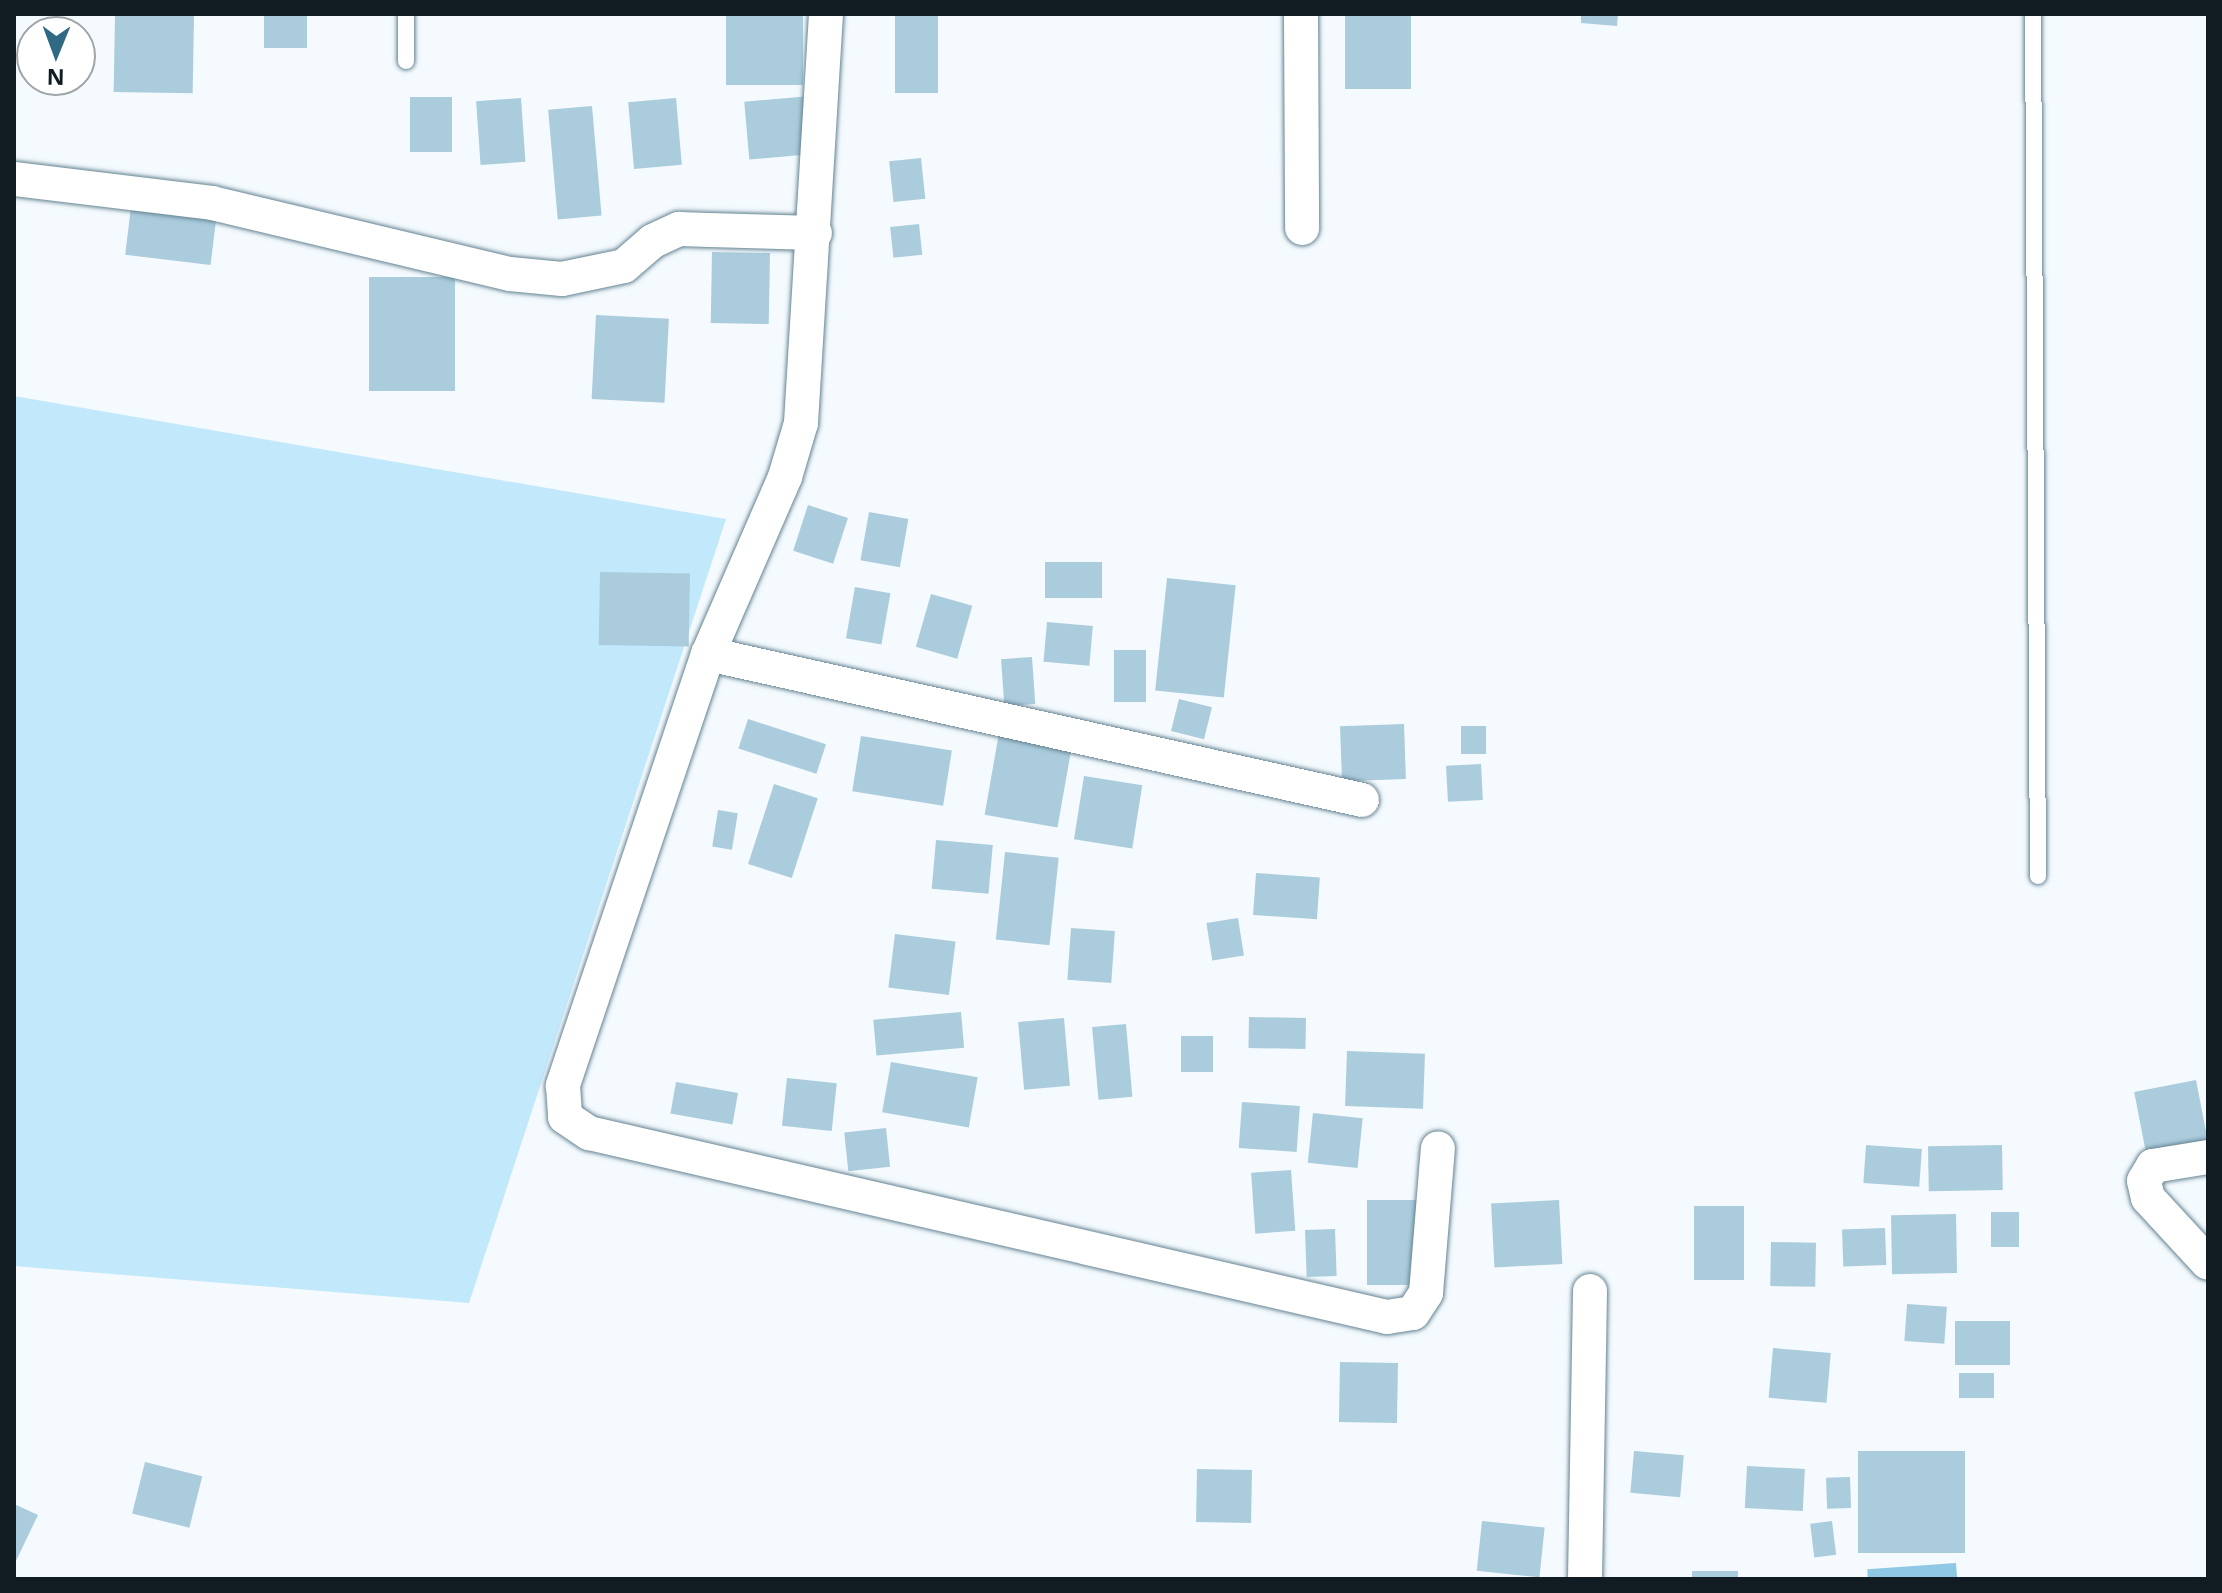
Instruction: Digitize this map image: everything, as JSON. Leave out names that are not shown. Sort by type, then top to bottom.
[{"type":"street","points":[[826,14],[801,423],[785,477],[708,654],[563,1086],[562,1110],[575,1128],[1401,1317],[1422,1305],[1426,1293],[1438,1148]]},
{"type":"street","points":[[1301,14],[1302,228]]},
{"type":"street","points":[[14,179],[108,187],[212,203],[510,274],[562,279],[624,266],[653,241],[679,229],[815,233]]},
{"type":"street","points":[[708,654],[1362,800]]},
{"type":"street","points":[[2208,1157],[2153,1166],[2144,1181],[2148,1198],[2208,1263]]},
{"type":"street","points":[[1585,1579],[1590,1291]]},
{"type":"lane","points":[[406,14],[406,61]]},
{"type":"lane","points":[[2033,14],[2038,876]]},
{"type":"shaded area","points":[[14,396],[726,519],[469,1303],[14,1266]]},
{"type":"shaded area","points":[[1956,1563],[1957,1579],[1868,1579],[1867,1569]]},
{"type":"building","points":[[115,14],[194,15],[193,93],[114,92]]},
{"type":"building","points":[[264,14],[307,14],[307,48],[264,48]]},
{"type":"building","points":[[726,14],[803,14],[803,85],[726,85]]},
{"type":"building","points":[[895,14],[938,14],[938,93],[895,93]]},
{"type":"building","points":[[1345,14],[1411,14],[1411,89],[1345,89]]},
{"type":"building","points":[[1581,14],[1618,14],[1617,26],[1581,23]]},
{"type":"building","points":[[810,96],[815,154],[749,160],[744,102]]},
{"type":"building","points":[[410,97],[452,97],[452,152],[410,152]]},
{"type":"building","points":[[521,98],[525,162],[481,165],[476,101]]},
{"type":"building","points":[[676,98],[682,165],[634,169],[628,102]]},
{"type":"building","points":[[592,106],[602,216],[558,219],[548,110]]},
{"type":"building","points":[[921,158],[925,199],[893,202],[889,161]]},
{"type":"building","points":[[131,207],[216,217],[211,265],[125,255]]},
{"type":"building","points":[[919,224],[922,255],[893,258],[890,227]]},
{"type":"building","points":[[712,252],[770,253],[769,324],[711,323]]},
{"type":"building","points":[[369,277],[455,277],[455,391],[369,391]]},
{"type":"building","points":[[596,315],[669,319],[665,403],[592,399]]},
{"type":"building","points":[[808,505],[848,518],[833,564],[793,551]]},
{"type":"building","points":[[869,512],[908,519],[900,567],[860,560]]},
{"type":"building","points":[[1045,562],[1102,562],[1102,598],[1045,598]]},
{"type":"building","points":[[600,572],[690,574],[689,647],[599,645]]},
{"type":"building","points":[[1167,578],[1236,585],[1224,698],[1155,690]]},
{"type":"building","points":[[855,587],[890,593],[881,644],[846,638]]},
{"type":"building","points":[[931,594],[972,606],[957,659],[916,647]]},
{"type":"building","points":[[1047,622],[1093,626],[1089,666],[1044,662]]},
{"type":"building","points":[[1114,650],[1146,650],[1146,702],[1114,702]]},
{"type":"building","points":[[1032,657],[1035,704],[1004,706],[1001,659]]},
{"type":"building","points":[[1179,699],[1212,707],[1204,739],[1171,731]]},
{"type":"building","points":[[748,719],[826,744],[816,774],[738,748]]},
{"type":"building","points":[[1404,724],[1406,779],[1342,781],[1340,726]]},
{"type":"building","points":[[1461,726],[1486,726],[1486,754],[1461,754]]},
{"type":"building","points":[[999,733],[1072,746],[1057,828],[985,815]]},
{"type":"building","points":[[861,736],[952,750],[943,806],[852,791]]},
{"type":"building","points":[[1481,764],[1483,800],[1448,802],[1446,766]]},
{"type":"building","points":[[1084,776],[1142,785],[1132,848],[1074,839]]},
{"type":"building","points":[[774,784],[818,798],[792,878],[748,864]]},
{"type":"building","points":[[718,810],[738,813],[732,850],[712,847]]},
{"type":"building","points":[[936,840],[993,845],[989,894],[932,889]]},
{"type":"building","points":[[1005,852],[1059,858],[1050,945],[996,940]]},
{"type":"building","points":[[1256,873],[1320,877],[1317,919],[1253,915]]},
{"type":"building","points":[[1238,918],[1244,956],[1212,961],[1206,923]]},
{"type":"building","points":[[1071,928],[1115,931],[1111,983],[1067,980]]},
{"type":"building","points":[[895,934],[956,941],[949,995],[888,988]]},
{"type":"building","points":[[961,1012],[964,1048],[876,1056],[873,1020]]},
{"type":"building","points":[[1249,1017],[1306,1018],[1305,1049],[1248,1048]]},
{"type":"building","points":[[1064,1018],[1070,1086],[1024,1090],[1018,1022]]},
{"type":"building","points":[[1126,1024],[1132,1097],[1098,1100],[1092,1027]]},
{"type":"building","points":[[1181,1036],[1213,1036],[1213,1072],[1181,1072]]},
{"type":"building","points":[[1347,1051],[1425,1054],[1423,1109],[1345,1106]]},
{"type":"building","points":[[891,1062],[978,1077],[969,1128],[882,1112]]},
{"type":"building","points":[[787,1078],[837,1083],[832,1131],[782,1126]]},
{"type":"building","points":[[2196,1080],[2208,1143],[2146,1155],[2134,1092]]},
{"type":"building","points":[[676,1082],[738,1093],[732,1124],[670,1114]]},
{"type":"building","points":[[1242,1102],[1300,1106],[1297,1152],[1239,1148]]},
{"type":"building","points":[[1313,1113],[1363,1118],[1357,1168],[1308,1163]]},
{"type":"building","points":[[886,1128],[890,1167],[848,1171],[844,1132]]},
{"type":"building","points":[[1866,1145],[1922,1149],[1919,1187],[1863,1183]]},
{"type":"building","points":[[2002,1145],[2003,1190],[1929,1191],[1928,1146]]},
{"type":"building","points":[[1291,1170],[1295,1231],[1255,1234],[1251,1173]]},
{"type":"building","points":[[1367,1200],[1420,1200],[1420,1285],[1367,1285]]},
{"type":"building","points":[[1559,1200],[1562,1264],[1494,1267],[1491,1204]]},
{"type":"building","points":[[1694,1206],[1744,1206],[1744,1280],[1694,1280]]},
{"type":"building","points":[[1991,1212],[2019,1212],[2019,1247],[1991,1247]]},
{"type":"building","points":[[1956,1214],[1957,1273],[1892,1274],[1891,1215]]},
{"type":"building","points":[[1885,1228],[1886,1265],[1843,1266],[1842,1230]]},
{"type":"building","points":[[1335,1229],[1337,1276],[1307,1277],[1305,1230]]},
{"type":"building","points":[[1771,1242],[1816,1243],[1815,1287],[1770,1286]]},
{"type":"building","points":[[1907,1304],[1947,1307],[1944,1344],[1904,1341]]},
{"type":"building","points":[[1955,1321],[2010,1321],[2010,1365],[1955,1365]]},
{"type":"building","points":[[1773,1348],[1831,1353],[1826,1403],[1769,1398]]},
{"type":"building","points":[[1340,1362],[1398,1363],[1397,1423],[1339,1422]]},
{"type":"building","points":[[1959,1373],[1994,1373],[1994,1398],[1959,1398]]},
{"type":"building","points":[[1634,1451],[1684,1455],[1680,1497],[1630,1493]]},
{"type":"building","points":[[1858,1451],[1965,1451],[1965,1553],[1858,1553]]},
{"type":"building","points":[[145,1462],[202,1476],[189,1528],[132,1513]]},
{"type":"building","points":[[1747,1466],[1805,1469],[1803,1511],[1745,1508]]},
{"type":"building","points":[[1197,1469],[1252,1470],[1251,1523],[1196,1522]]},
{"type":"building","points":[[1850,1477],[1851,1508],[1827,1509],[1826,1478]]},
{"type":"building","points":[[14,1504],[38,1515],[14,1565]]},
{"type":"building","points":[[1482,1521],[1545,1528],[1539,1577],[1477,1571]]},
{"type":"building","points":[[1832,1521],[1836,1555],[1814,1557],[1810,1524]]},
{"type":"building","points":[[1692,1571],[1738,1571],[1738,1579],[1692,1579]]}]
